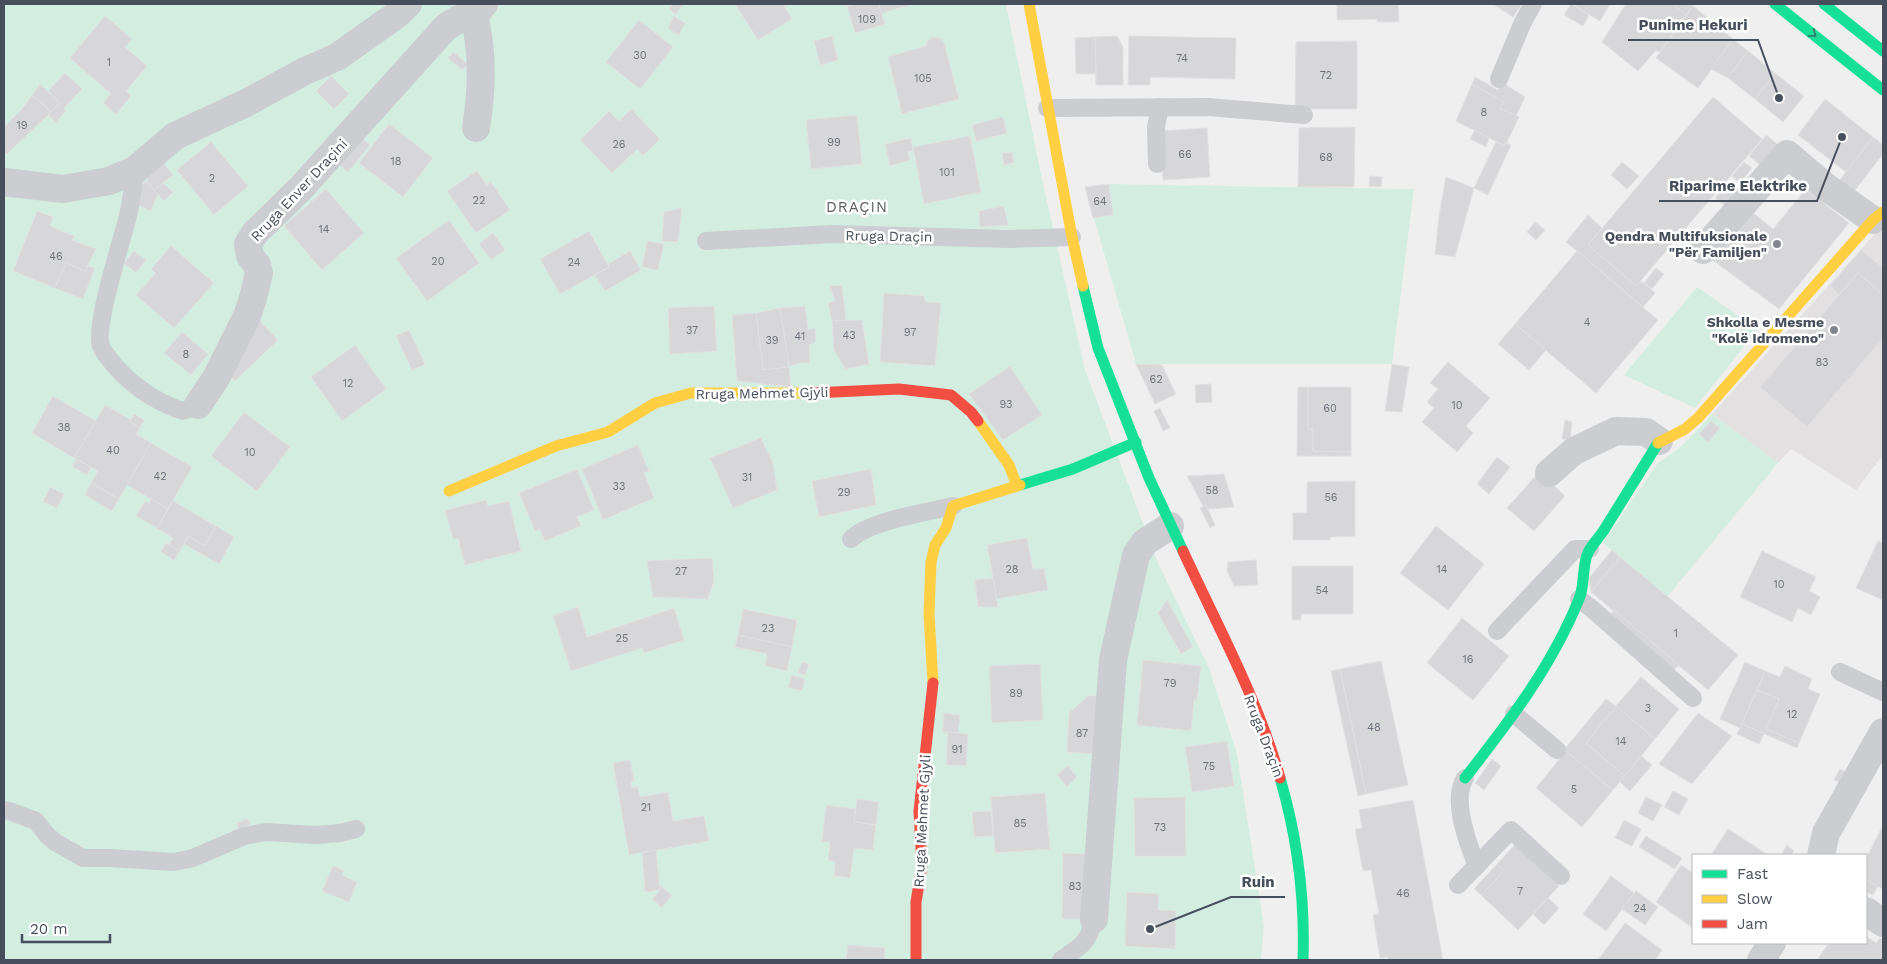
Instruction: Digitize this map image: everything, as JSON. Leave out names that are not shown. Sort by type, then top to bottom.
[{"type":"street","points":[[6,182],[63,189],[109,181],[135,170],[175,136],[337,57],[395,16],[408,4]]},
{"type":"street","name":"Rruga Draçin","points":[[1029,4],[1046,108],[1072,237],[1098,348],[1170,526],[1255,707],[1273,753],[1287,802],[1297,860],[1304,932],[1303,960]]},
{"type":"street","points":[[1775,4],[1883,90]]},
{"type":"street","points":[[1824,4],[1883,51]]},
{"type":"street","name":"Rruga Enver Draçini","points":[[198,405],[216,378],[247,316],[253,298],[259,273],[257,265],[250,256],[248,244],[255,233],[301,188],[446,27],[479,9],[481,81],[476,128]]},
{"type":"street","points":[[1465,778],[1529,693],[1560,639],[1579,599],[1583,586],[1587,554],[1601,535],[1659,441],[1685,429],[1698,418],[1878,216],[1826,187],[1787,154],[1703,250]]},
{"type":"street","name":"Rruga Mehmet Gjyli","points":[[449,491],[556,446],[608,432],[656,403],[691,394],[737,392],[804,393],[899,389],[951,395],[971,412],[995,444],[1009,465],[1017,486]]},
{"type":"street","points":[[1549,473],[1574,451],[1616,431],[1646,432],[1659,441]]},
{"type":"street","points":[[953,506],[1073,469],[1136,442]]},
{"type":"street","name":"Rruga Mehmet Gjyli","points":[[916,960],[916,902],[922,865],[920,810],[933,684],[929,614],[931,562],[935,545],[946,528],[953,506]]},
{"type":"street","points":[[1094,919],[1112,660],[1136,555],[1145,542],[1170,526]]},
{"type":"street","points":[[1821,854],[1826,833],[1883,732]]},
{"type":"street","points":[[1867,912],[1883,923]]},
{"type":"street","points":[[1761,960],[1771,944]]},
{"type":"lane","points":[[1498,79],[1533,4]]},
{"type":"lane","points":[[1157,164],[1156,127],[1160,107]]},
{"type":"lane","points":[[1046,108],[1208,107],[1304,116]]},
{"type":"lane","points":[[135,170],[128,219],[103,314],[100,346],[112,364],[128,380],[148,394],[170,407],[183,411],[198,405]]},
{"type":"lane","name":"Rruga Draçin","points":[[706,241],[832,234],[1009,239],[1072,237]]},
{"type":"lane","points":[[851,539],[858,532],[873,526],[953,506]]},
{"type":"lane","points":[[1497,631],[1575,548],[1590,550]]},
{"type":"lane","points":[[1579,599],[1693,698]]},
{"type":"lane","points":[[1840,672],[1883,692]]},
{"type":"lane","points":[[1514,714],[1557,750]]},
{"type":"lane","points":[[1465,778],[1461,784],[1462,816],[1467,842],[1477,866]]},
{"type":"lane","points":[[4,810],[36,821],[55,842],[83,858],[174,862],[193,858],[244,836],[266,832],[323,834],[340,833],[356,829]]},
{"type":"lane","points":[[1458,885],[1511,830],[1561,876]]},
{"type":"lane","points":[[1061,960],[1082,946],[1090,933],[1094,919]]},
{"type":"shaded area","name":"Shkolla e Mesme \"Kolë Idromeno\"","points":[[1883,225],[1883,455],[1856,490],[1791,449],[1778,463],[1712,414]]},
{"type":"green space","points":[[4,4],[1006,4],[1042,179],[1085,370],[1158,563],[1209,668],[1237,754],[1264,926],[1261,960],[4,960]]},
{"type":"green space","points":[[1109,184],[1414,189],[1392,364],[1136,364],[1085,187]]},
{"type":"green space","points":[[1697,287],[1758,329],[1695,408],[1624,375]]},
{"type":"green space","points":[[1712,414],[1778,463],[1667,597],[1603,543],[1658,463],[1680,447]]},
{"type":"building","points":[[673,4],[683,4],[676,14],[669,9]]},
{"type":"building","points":[[735,4],[783,4],[792,19],[758,40]]},
{"type":"building","points":[[879,4],[885,24],[855,33],[847,6]]},
{"type":"building","points":[[879,4],[914,4],[881,13]]},
{"type":"building","points":[[1337,4],[1398,4],[1399,22],[1377,22],[1377,19],[1337,20]]},
{"type":"building","points":[[1493,4],[1522,4],[1513,17]]},
{"type":"building","points":[[1571,4],[1589,15],[1583,26],[1564,15]]},
{"type":"building","points":[[1577,4],[1610,4],[1600,21],[1575,6]]},
{"type":"building","points":[[1626,4],[1673,4],[1686,15],[1660,52],[1656,50],[1638,71],[1602,42]]},
{"type":"building","points":[[1673,4],[1694,4],[1686,15]]},
{"type":"building","points":[[1693,6],[1733,39],[1698,88],[1656,58]]},
{"type":"building","points":[[105,16],[132,39],[125,47],[147,66],[126,91],[131,96],[116,114],[103,103],[111,94],[70,58]]},
{"type":"building","points":[[674,16],[685,23],[679,35],[668,29]]},
{"type":"building","points":[[639,20],[673,47],[640,89],[606,62]]},
{"type":"building","points":[[832,36],[838,60],[820,65],[814,41]]},
{"type":"building","points":[[1117,36],[1123,47],[1123,85],[1096,85],[1095,37]]},
{"type":"building","points":[[1129,36],[1236,38],[1235,79],[1150,77],[1150,85],[1128,85]]},
{"type":"building","points":[[932,37],[940,38],[944,43],[959,99],[902,114],[888,57],[926,46],[927,41]]},
{"type":"building","points":[[1095,37],[1096,74],[1076,74],[1075,38]]},
{"type":"building","points":[[1733,39],[1748,51],[1728,78],[1711,69]]},
{"type":"building","points":[[1357,41],[1357,109],[1295,109],[1296,42]]},
{"type":"building","points":[[1748,51],[1775,73],[1755,99],[1728,78]]},
{"type":"building","points":[[454,52],[468,65],[462,70],[448,58]]},
{"type":"building","points":[[65,73],[82,89],[64,108],[66,111],[56,122],[48,115],[60,103],[48,91]]},
{"type":"building","points":[[1775,73],[1804,96],[1783,122],[1755,99]]},
{"type":"building","points":[[331,76],[349,94],[334,109],[316,91]]},
{"type":"building","points":[[1475,77],[1498,90],[1503,83],[1525,97],[1516,116],[1499,108],[1504,102],[1472,84]]},
{"type":"building","points":[[40,84],[60,103],[51,112],[32,95]]},
{"type":"building","points":[[1472,84],[1504,102],[1499,108],[1519,117],[1505,146],[1456,121]]},
{"type":"building","points":[[32,95],[51,112],[7,154],[4,150],[4,127],[22,109]]},
{"type":"building","points":[[1713,97],[1762,139],[1636,286],[1588,245]]},
{"type":"building","points":[[1825,99],[1873,137],[1846,172],[1798,135]]},
{"type":"building","points":[[631,109],[660,139],[643,156],[637,149],[612,173],[580,140],[609,111],[619,121]]},
{"type":"building","points":[[857,115],[862,164],[811,169],[806,120]]},
{"type":"building","points":[[1003,117],[1007,133],[976,141],[972,125]]},
{"type":"building","points":[[389,124],[433,158],[403,197],[359,163]]},
{"type":"building","points":[[1355,127],[1354,187],[1298,187],[1299,128]]},
{"type":"building","points":[[1207,128],[1210,177],[1163,180],[1160,131]]},
{"type":"building","points":[[1475,130],[1489,138],[1486,147],[1470,139]]},
{"type":"building","points":[[1766,135],[1782,148],[1765,169],[1749,156]]},
{"type":"building","points":[[359,136],[370,145],[348,172],[337,163]]},
{"type":"building","points":[[970,136],[981,192],[924,204],[913,147]]},
{"type":"building","points":[[1873,137],[1883,145],[1883,154],[1853,193],[1839,181]]},
{"type":"building","points":[[911,138],[913,151],[908,152],[910,160],[890,166],[885,144]]},
{"type":"building","points":[[211,142],[248,186],[214,215],[177,170]]},
{"type":"building","points":[[1496,142],[1505,146],[1506,143],[1511,145],[1488,195],[1474,188]]},
{"type":"building","points":[[1012,152],[1014,163],[1004,165],[1002,153]]},
{"type":"building","points":[[162,161],[173,175],[154,190],[147,182],[147,174]]},
{"type":"building","points":[[1622,162],[1639,176],[1627,189],[1611,175]]},
{"type":"building","points":[[1744,162],[1752,168],[1740,183],[1732,176]]},
{"type":"building","points":[[477,171],[487,185],[491,182],[510,210],[476,233],[447,191]]},
{"type":"building","points":[[1370,176],[1382,177],[1381,187],[1369,186]]},
{"type":"building","points":[[1446,177],[1474,188],[1455,257],[1435,254]]},
{"type":"building","points":[[147,182],[158,194],[151,211],[137,205],[142,184]]},
{"type":"building","points":[[1728,182],[1744,196],[1731,210],[1715,198]]},
{"type":"building","points":[[163,183],[173,192],[164,201],[154,190]]},
{"type":"building","points":[[1109,184],[1113,215],[1093,218],[1085,187]]},
{"type":"building","points":[[326,189],[364,233],[322,270],[284,226]]},
{"type":"building","name":"Qendra Multifuksionale \"Për Familjen\"","points":[[1806,189],[1849,223],[1779,309],[1710,258],[1751,211],[1773,229]]},
{"type":"building","points":[[1004,206],[1008,225],[980,227],[979,211]]},
{"type":"building","points":[[682,208],[678,242],[662,241],[664,212]]},
{"type":"building","points":[[37,211],[53,217],[50,226],[74,236],[72,240],[96,249],[85,271],[66,263],[55,288],[13,271]]},
{"type":"building","points":[[1588,215],[1602,228],[1588,245],[1636,286],[1641,281],[1655,293],[1643,307],[1566,242]]},
{"type":"building","points":[[449,220],[479,263],[427,301],[396,258]]},
{"type":"building","points":[[1535,222],[1545,230],[1536,240],[1527,232]]},
{"type":"building","points":[[589,231],[609,267],[560,294],[540,259]]},
{"type":"building","points":[[493,233],[505,250],[491,260],[479,244]]},
{"type":"building","points":[[647,241],[664,244],[658,270],[642,267]]},
{"type":"building","points":[[171,246],[214,283],[174,328],[136,295],[156,273],[151,269]]},
{"type":"building","points":[[1861,250],[1883,268],[1883,295],[1858,273],[1839,295],[1830,286]]},
{"type":"building","points":[[134,251],[146,260],[136,273],[124,263]]},
{"type":"building","points":[[630,251],[641,270],[605,291],[595,275],[609,267],[608,264]]},
{"type":"building","points":[[1577,251],[1658,320],[1596,393],[1515,324]]},
{"type":"building","points":[[66,263],[85,271],[88,266],[95,268],[83,299],[55,288]]},
{"type":"building","points":[[1656,268],[1664,274],[1652,289],[1644,283]]},
{"type":"building","points":[[1858,273],[1883,295],[1883,338],[1807,427],[1760,387]]},
{"type":"building","points":[[842,285],[846,320],[832,321],[828,304],[835,301],[830,286]]},
{"type":"building","points":[[884,293],[924,296],[926,302],[941,303],[935,366],[880,362]]},
{"type":"building","points":[[714,306],[717,351],[670,354],[668,308]]},
{"type":"building","points":[[805,306],[808,330],[815,328],[816,342],[809,345],[810,363],[799,363],[789,367],[780,308]]},
{"type":"building","points":[[780,308],[789,367],[763,370],[756,313]]},
{"type":"building","points":[[756,313],[763,370],[789,367],[791,387],[737,381],[732,315]]},
{"type":"building","points":[[256,317],[278,340],[235,381],[224,369]]},
{"type":"building","points":[[862,320],[869,364],[845,369],[834,350],[832,321]]},
{"type":"building","points":[[1515,324],[1546,350],[1529,370],[1498,344]]},
{"type":"building","points":[[409,330],[425,364],[412,370],[396,336]]},
{"type":"building","points":[[182,332],[208,354],[191,375],[164,353]]},
{"type":"building","points":[[355,345],[386,389],[342,421],[311,377]]},
{"type":"building","points":[[1448,362],[1490,398],[1466,426],[1473,433],[1457,452],[1422,422],[1434,408],[1427,402],[1438,389],[1430,383]]},
{"type":"building","points":[[1136,364],[1162,365],[1176,394],[1155,404]]},
{"type":"building","points":[[1392,364],[1409,367],[1402,412],[1385,411]]},
{"type":"building","points":[[1010,366],[1042,415],[1003,440],[969,394]]},
{"type":"building","points":[[1211,384],[1212,402],[1196,403],[1195,385]]},
{"type":"building","points":[[1298,387],[1308,387],[1308,429],[1313,429],[1313,451],[1351,452],[1351,456],[1297,456]]},
{"type":"building","points":[[1308,387],[1351,387],[1351,452],[1313,451],[1313,429],[1308,429]]},
{"type":"building","points":[[53,396],[96,421],[74,458],[32,433]]},
{"type":"building","points":[[105,405],[131,420],[130,422],[140,428],[136,434],[151,443],[119,499],[91,483],[98,471],[74,458]]},
{"type":"building","points":[[1160,408],[1170,428],[1163,431],[1154,411]]},
{"type":"building","points":[[244,412],[290,447],[257,491],[211,456]]},
{"type":"building","points":[[134,414],[144,420],[140,428],[130,422]]},
{"type":"building","points":[[1565,420],[1572,422],[1570,440],[1562,439]]},
{"type":"building","points":[[1711,421],[1720,428],[1708,442],[1699,434]]},
{"type":"building","points":[[761,438],[773,463],[777,490],[733,508],[710,458]]},
{"type":"building","points":[[151,443],[192,467],[168,509],[127,485]]},
{"type":"building","points":[[638,445],[649,471],[644,473],[654,498],[603,520],[582,469]]},
{"type":"building","points":[[1497,457],[1510,467],[1489,494],[1477,484]]},
{"type":"building","points":[[76,459],[91,467],[87,475],[72,466]]},
{"type":"building","points":[[577,469],[594,510],[577,517],[581,526],[545,541],[540,529],[535,531],[519,493]]},
{"type":"building","points":[[871,469],[876,505],[819,517],[812,481]]},
{"type":"building","points":[[1539,472],[1565,496],[1534,531],[1507,508]]},
{"type":"building","points":[[1224,474],[1234,507],[1208,509],[1206,505],[1203,506],[1187,476]]},
{"type":"building","points":[[1355,481],[1355,536],[1331,537],[1330,540],[1293,540],[1293,513],[1307,513],[1307,482]]},
{"type":"building","points":[[91,483],[119,499],[112,511],[85,495]]},
{"type":"building","points":[[50,487],[64,494],[57,508],[43,502]]},
{"type":"building","points":[[151,499],[168,509],[157,528],[136,516],[145,501],[149,503]]},
{"type":"building","points":[[486,500],[488,506],[509,501],[521,551],[465,565],[458,538],[453,539],[445,510]]},
{"type":"building","points":[[173,501],[216,526],[205,546],[188,536],[180,551],[169,545],[173,538],[157,528]]},
{"type":"building","points":[[1206,505],[1215,525],[1210,528],[1200,508]]},
{"type":"building","points":[[216,526],[234,537],[219,564],[184,544],[188,536],[205,546]]},
{"type":"building","points":[[1436,526],[1484,564],[1448,610],[1400,573]]},
{"type":"building","points":[[1027,538],[1033,570],[1044,568],[1048,590],[997,599],[987,545]]},
{"type":"building","points":[[1878,541],[1883,543],[1883,600],[1856,588]]},
{"type":"building","points":[[166,543],[180,551],[174,560],[161,552]]},
{"type":"building","points":[[1612,550],[1620,557],[1591,592],[1589,578]]},
{"type":"building","points":[[1762,551],[1816,577],[1809,591],[1820,597],[1811,615],[1798,608],[1792,622],[1740,597]]},
{"type":"building","points":[[1620,557],[1738,655],[1708,690],[1591,592]]},
{"type":"building","points":[[712,558],[714,581],[708,599],[653,597],[647,561]]},
{"type":"building","points":[[1256,560],[1258,585],[1234,586],[1227,571],[1228,562]]},
{"type":"building","points":[[1292,566],[1353,566],[1353,614],[1301,614],[1301,620],[1292,620]]},
{"type":"building","points":[[993,578],[998,607],[978,607],[975,580]]},
{"type":"building","points":[[1167,600],[1193,647],[1181,654],[1158,613]]},
{"type":"building","points":[[578,607],[587,637],[674,608],[684,640],[644,653],[642,648],[571,671],[553,616]]},
{"type":"building","points":[[743,609],[797,620],[792,647],[738,635]]},
{"type":"building","points":[[1614,610],[1679,665],[1673,671],[1609,617]]},
{"type":"building","points":[[1462,618],[1509,656],[1473,700],[1427,663]]},
{"type":"building","points":[[738,635],[792,647],[787,671],[765,666],[767,654],[735,647]]},
{"type":"building","points":[[1143,660],[1201,666],[1197,700],[1194,700],[1191,731],[1137,725]]},
{"type":"building","points":[[1381,661],[1408,785],[1366,794],[1340,669]]},
{"type":"building","points":[[802,662],[809,664],[805,675],[798,673]]},
{"type":"building","points":[[1745,662],[1765,671],[1740,728],[1720,719]]},
{"type":"building","points":[[1040,664],[1043,720],[992,723],[989,666]]},
{"type":"building","points":[[1785,666],[1812,679],[1808,689],[1820,694],[1799,743],[1766,729],[1779,699],[1757,690],[1765,671],[1780,677]]},
{"type":"building","points":[[1340,669],[1366,794],[1358,796],[1331,671]]},
{"type":"building","points":[[792,675],[805,679],[802,691],[788,687]]},
{"type":"building","points":[[1641,677],[1679,709],[1655,739],[1616,706]]},
{"type":"building","points":[[1757,690],[1779,699],[1766,729],[1799,743],[1797,748],[1742,724]]},
{"type":"building","points":[[1088,696],[1097,696],[1095,754],[1067,752],[1069,713]]},
{"type":"building","points":[[1606,699],[1616,706],[1586,743],[1625,776],[1613,790],[1564,750]]},
{"type":"building","points":[[1616,706],[1655,739],[1625,776],[1586,743]]},
{"type":"building","points":[[944,713],[960,715],[958,733],[943,732]]},
{"type":"building","points":[[1698,713],[1732,736],[1692,784],[1659,764]]},
{"type":"building","points":[[1742,724],[1764,734],[1759,744],[1737,734]]},
{"type":"building","points":[[948,732],[968,734],[966,766],[946,765]]},
{"type":"building","points":[[1227,741],[1234,786],[1192,792],[1185,747]]},
{"type":"building","points":[[1566,751],[1613,790],[1582,827],[1536,788]]},
{"type":"building","points":[[1641,756],[1652,765],[1630,791],[1620,782]]},
{"type":"building","points":[[1492,759],[1501,766],[1484,790],[1475,783]]},
{"type":"building","points":[[630,760],[634,781],[631,782],[632,788],[638,787],[640,797],[668,792],[673,821],[704,816],[709,841],[629,855],[613,763]]},
{"type":"building","points":[[1068,766],[1077,777],[1067,786],[1057,775]]},
{"type":"building","points":[[1840,769],[1846,772],[1840,783],[1834,780]]},
{"type":"building","points":[[1673,791],[1688,799],[1679,815],[1664,807]]},
{"type":"building","points":[[1045,793],[1050,849],[995,853],[991,797]]},
{"type":"building","points":[[1185,797],[1186,856],[1135,856],[1134,798]]},
{"type":"building","points":[[1646,797],[1662,805],[1653,821],[1638,813]]},
{"type":"building","points":[[857,799],[879,802],[876,825],[854,822]]},
{"type":"building","points":[[1413,800],[1443,960],[1388,960],[1388,957],[1380,958],[1373,915],[1379,914],[1371,870],[1363,871],[1355,829],[1362,828],[1359,810]]},
{"type":"building","points":[[826,805],[855,809],[854,822],[876,825],[873,850],[854,848],[850,878],[834,876],[835,862],[828,860],[830,842],[822,841]]},
{"type":"building","points":[[991,811],[993,836],[974,837],[972,812]]},
{"type":"building","points":[[247,819],[250,825],[239,829],[236,823]]},
{"type":"building","points":[[1624,820],[1641,829],[1632,846],[1615,838]]},
{"type":"building","points":[[1883,825],[1883,889],[1867,881],[1867,857]]},
{"type":"building","points":[[1728,829],[1766,854],[1712,854]]},
{"type":"building","points":[[1646,836],[1682,858],[1675,869],[1639,847]]},
{"type":"building","points":[[1515,845],[1559,886],[1518,930],[1481,895],[1504,871],[1497,864]]},
{"type":"building","points":[[1787,845],[1794,851],[1792,854],[1782,854]]},
{"type":"building","points":[[656,850],[660,890],[645,892],[642,853]]},
{"type":"building","points":[[1063,853],[1089,854],[1087,919],[1062,919]]},
{"type":"building","points":[[1497,864],[1504,871],[1481,895],[1474,889]]},
{"type":"building","points":[[1681,865],[1692,872],[1692,927],[1656,902]]},
{"type":"building","points":[[333,866],[344,870],[342,875],[357,882],[349,902],[322,891]]},
{"type":"building","points":[[1611,876],[1634,893],[1606,931],[1583,914]]},
{"type":"building","points":[[1867,880],[1878,886],[1873,895],[1867,892]]},
{"type":"building","points":[[659,885],[672,895],[662,908],[652,899],[660,890]]},
{"type":"building","points":[[1636,891],[1658,907],[1645,925],[1622,909]]},
{"type":"building","points":[[1127,892],[1159,894],[1158,910],[1176,911],[1175,949],[1125,946]]},
{"type":"building","points":[[1548,898],[1559,908],[1544,925],[1533,914]]},
{"type":"building","points":[[1625,923],[1662,950],[1655,960],[1598,960]]},
{"type":"building","points":[[1867,937],[1876,943],[1880,938],[1883,941],[1883,960],[1822,960],[1818,958],[1828,944],[1867,944]]},
{"type":"building","points":[[848,945],[885,948],[884,960],[846,960]]},
{"type":"traffic: fast","points":[[1775,4],[1883,90]]},
{"type":"traffic: fast","points":[[1824,4],[1883,51]]},
{"type":"traffic: fast","points":[[1083,286],[1098,348],[1149,478],[1183,551]]},
{"type":"traffic: fast","points":[[1020,485],[1073,469],[1136,442]]},
{"type":"traffic: fast","points":[[1465,778],[1498,736],[1543,670],[1568,624],[1581,594],[1584,566],[1588,552],[1604,530],[1658,443]]},
{"type":"traffic: fast","points":[[1280,778],[1291,822],[1299,868],[1303,914],[1303,960]]},
{"type":"traffic: slow","points":[[1029,4],[1072,237],[1083,286]]},
{"type":"traffic: slow","points":[[1658,443],[1685,429],[1698,418],[1873,220],[1883,212]]},
{"type":"traffic: slow","points":[[449,491],[556,446],[608,432],[655,403],[691,393],[813,393]]},
{"type":"traffic: slow","points":[[978,421],[1009,465],[1017,486]]},
{"type":"traffic: slow","points":[[933,683],[929,614],[931,562],[935,545],[946,528],[953,506],[1020,485]]},
{"type":"traffic: jam","points":[[813,393],[899,389],[951,395],[971,412],[978,421]]},
{"type":"traffic: jam","points":[[1183,551],[1249,691],[1280,778]]},
{"type":"traffic: jam","points":[[916,960],[916,902],[922,865],[919,811],[933,683]]},
{"type":"place","name":"Punime Hekuri","points":[[1779,98]]},
{"type":"place","name":"Riparime Elektrike","points":[[1842,137]]},
{"type":"place","name":"Qendra Multifuksionale \"Për Familjen\"","points":[[1777,244]]},
{"type":"place","name":"Shkolla e Mesme \"Kolë Idromeno\"","points":[[1834,330]]},
{"type":"place","name":"Ruin","points":[[1150,929]]},
{"type":"district","name":"DRAÇIN","points":[[857,207]]}]
